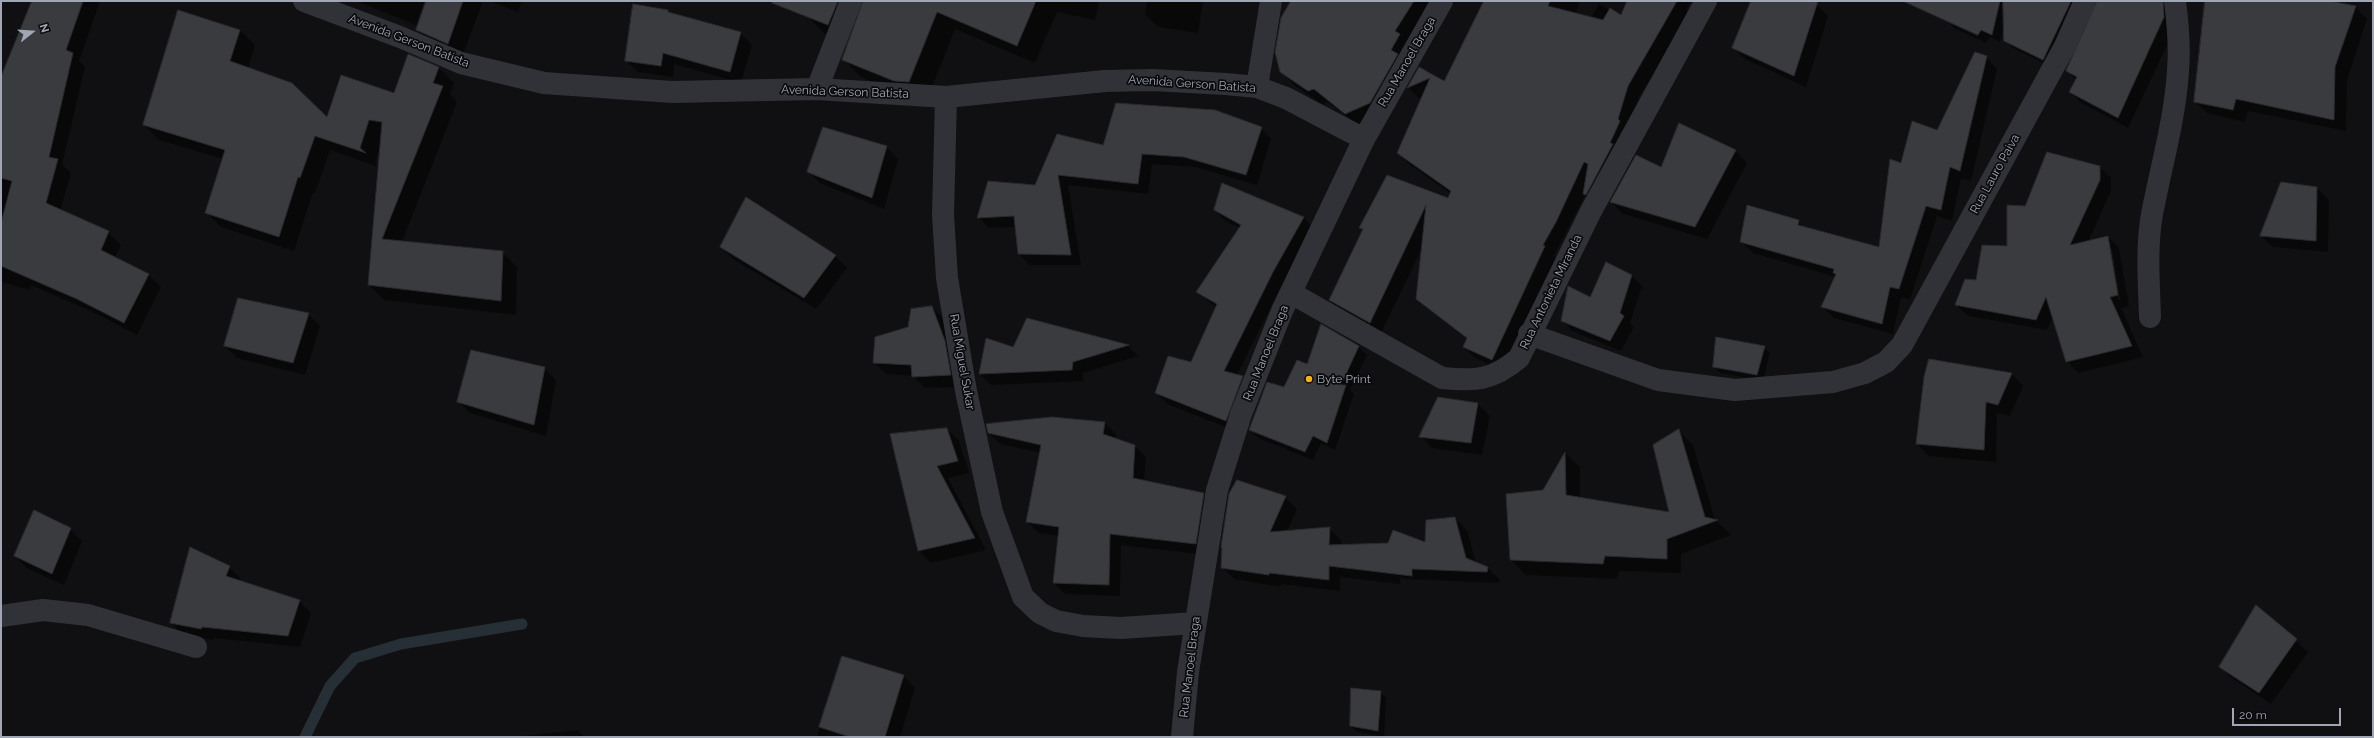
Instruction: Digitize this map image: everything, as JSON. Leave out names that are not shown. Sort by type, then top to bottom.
[{"type":"street","name":"Avenida Gerson Batista","points":[[304,1],[400,37],[461,63],[544,83],[672,92],[817,89],[946,97],[1105,80],[1153,80],[1258,87],[1286,98],[1364,139]]},
{"type":"street","points":[[817,89],[851,1]]},
{"type":"street","points":[[1258,87],[1271,1]]},
{"type":"street","name":"Rua Manoel Braga","points":[[1182,737],[1195,623],[1217,490],[1241,414],[1291,293],[1364,139],[1442,1]]},
{"type":"street","name":"Rua Antonieta Miranda","points":[[1291,293],[1442,378],[1470,380],[1504,371],[1519,358],[1529,334],[1591,211],[1706,1]]},
{"type":"street","name":"Rua Lauro Paiva","points":[[1529,334],[1658,380],[1735,390],[1833,382],[1865,373],[1886,362],[1902,346],[2065,46],[2085,1]]},
{"type":"street","points":[[2150,317],[2149,265],[2152,216],[2167,146],[2178,71],[2179,28],[2175,1]]},
{"type":"street","name":"Rua Miguel Sukar","points":[[946,97],[943,215],[947,278],[966,391],[992,512],[1023,596],[1040,613],[1056,620],[1083,626],[1121,628],[1195,623]]},
{"type":"street","points":[[1,616],[43,610],[88,615],[196,647]]},
{"type":"building","points":[[32,1],[83,1],[66,50],[73,53],[49,157],[58,159],[46,203],[109,231],[101,250],[149,274],[124,323],[77,299],[1,266],[1,223],[12,181],[1,178],[1,77]]},
{"type":"building","points":[[426,1],[463,1],[448,44],[416,30]]},
{"type":"building","points":[[772,1],[838,1],[828,25],[772,3]]},
{"type":"building","points":[[863,1],[1036,1],[1017,46],[937,12],[909,82],[894,81],[842,60]]},
{"type":"building","points":[[1291,1],[1414,1],[1395,31],[1400,34],[1391,50],[1398,54],[1370,103],[1345,114],[1314,89],[1308,91],[1280,72],[1275,52],[1281,18]]},
{"type":"building","points":[[1484,1],[1550,1],[1548,6],[1603,20],[1610,8],[1621,15],[1627,1],[1677,1],[1628,86],[1618,119],[1620,121],[1610,143],[1613,144],[1586,195],[1583,194],[1588,164],[1584,162],[1556,222],[1543,245],[1545,246],[1492,360],[1463,347],[1467,338],[1416,299],[1426,205],[1370,323],[1329,300],[1363,229],[1359,228],[1387,175],[1448,198],[1451,191],[1397,153],[1430,78],[1407,88],[1419,67],[1444,81]]},
{"type":"building","points":[[1751,1],[1818,1],[1794,76],[1732,48]]},
{"type":"building","points":[[1903,1],[2000,1],[1992,35],[1981,30],[1978,35]]},
{"type":"building","points":[[2003,1],[2071,1],[2043,60],[2004,41]]},
{"type":"building","points":[[2097,1],[2163,1],[2164,17],[2118,118],[2069,92],[2077,77],[2066,71]]},
{"type":"building","points":[[2205,1],[2330,1],[2356,6],[2335,67],[2334,120],[2236,99],[2233,110],[2194,102]]},
{"type":"building","points":[[633,4],[668,10],[668,12],[741,32],[730,72],[663,53],[661,66],[625,61]]},
{"type":"building","points":[[178,10],[240,30],[230,61],[292,83],[327,117],[341,75],[394,93],[408,54],[439,67],[433,83],[443,86],[382,239],[503,251],[501,301],[368,285],[382,122],[369,120],[360,148],[366,153],[315,136],[300,178],[298,177],[279,237],[205,213],[225,150],[143,125]]},
{"type":"building","points":[[1975,52],[1987,56],[1960,171],[1950,167],[1941,210],[1926,206],[1899,289],[1890,287],[1882,324],[1821,307],[1836,274],[1833,273],[1834,269],[1740,242],[1747,205],[1799,220],[1798,225],[1879,247],[1890,159],[1901,163],[1912,121],[1937,130]]},
{"type":"building","points":[[1116,103],[1215,110],[1262,127],[1246,175],[1184,157],[1142,154],[1138,184],[1058,175],[1071,255],[1018,254],[1014,216],[977,218],[988,181],[1035,185],[1057,134],[1103,145]]},
{"type":"building","points":[[1679,123],[1736,150],[1695,227],[1610,202],[1636,155],[1661,167]]},
{"type":"building","points":[[823,127],[887,146],[872,198],[807,172]]},
{"type":"building","points":[[2047,152],[2100,166],[2100,180],[2070,245],[2108,236],[2118,295],[2110,297],[2132,346],[2066,362],[2046,297],[2036,320],[1955,305],[1965,279],[1976,280],[1982,245],[2007,246],[2007,205],[2025,206]]},
{"type":"building","points":[[2281,182],[2317,187],[2316,241],[2260,236]]},
{"type":"building","points":[[1222,183],[1304,217],[1273,272],[1224,371],[1243,376],[1226,421],[1155,393],[1168,356],[1191,362],[1217,304],[1196,292],[1241,225],[1214,210]]},
{"type":"building","points":[[746,197],[836,255],[804,298],[720,247]]},
{"type":"building","points":[[1606,262],[1632,275],[1620,313],[1624,316],[1610,341],[1561,321],[1568,286],[1590,297]]},
{"type":"building","points":[[238,298],[309,313],[293,363],[224,346]]},
{"type":"building","points":[[932,306],[945,341],[951,375],[912,377],[911,365],[873,363],[875,337],[908,327],[911,309]]},
{"type":"building","points":[[1027,318],[1129,345],[1073,362],[1072,370],[979,374],[986,338],[1013,347]]},
{"type":"building","points":[[1321,324],[1359,346],[1341,385],[1346,385],[1327,443],[1313,436],[1305,452],[1249,430],[1267,382],[1284,387],[1297,360],[1307,364]]},
{"type":"building","points":[[1716,337],[1765,346],[1757,375],[1713,367]]},
{"type":"building","points":[[471,350],[545,367],[534,425],[457,402]]},
{"type":"building","points":[[1929,359],[2012,373],[1998,405],[1986,402],[1984,450],[1916,444],[1924,377]]},
{"type":"building","points":[[1438,397],[1478,403],[1471,443],[1419,437]]},
{"type":"building","points":[[1052,417],[1105,422],[1103,434],[1135,445],[1133,478],[1204,493],[1196,544],[1110,534],[1109,585],[1053,583],[1059,527],[1026,522],[1041,445],[988,433],[986,424]]},
{"type":"building","points":[[947,428],[958,461],[937,466],[975,538],[918,551],[890,434]]},
{"type":"building","points":[[1679,429],[1705,517],[1718,520],[1667,539],[1667,559],[1605,556],[1603,564],[1510,560],[1506,494],[1543,490],[1565,452],[1566,495],[1669,512],[1653,445]]},
{"type":"building","points":[[1237,480],[1286,496],[1270,532],[1330,527],[1329,545],[1388,543],[1393,530],[1425,542],[1426,520],[1455,517],[1466,558],[1488,567],[1487,572],[1412,569],[1412,576],[1329,566],[1329,580],[1269,573],[1269,575],[1221,568],[1221,547],[1229,494]]},
{"type":"building","points":[[34,510],[71,528],[52,574],[14,556]]},
{"type":"building","points":[[190,547],[230,566],[226,576],[300,600],[288,636],[202,627],[201,629],[170,623]]},
{"type":"building","points":[[2256,605],[2297,639],[2259,693],[2219,667]]},
{"type":"building","points":[[842,656],[904,675],[885,737],[850,737],[819,727]]},
{"type":"building","points":[[1351,688],[1381,691],[1378,731],[1350,726]]},
{"type":"waterway","points":[[305,737],[330,686],[355,658],[401,644],[522,624]]},
{"type":"place","name":"Byte Print","points":[[1309,379]]}]
